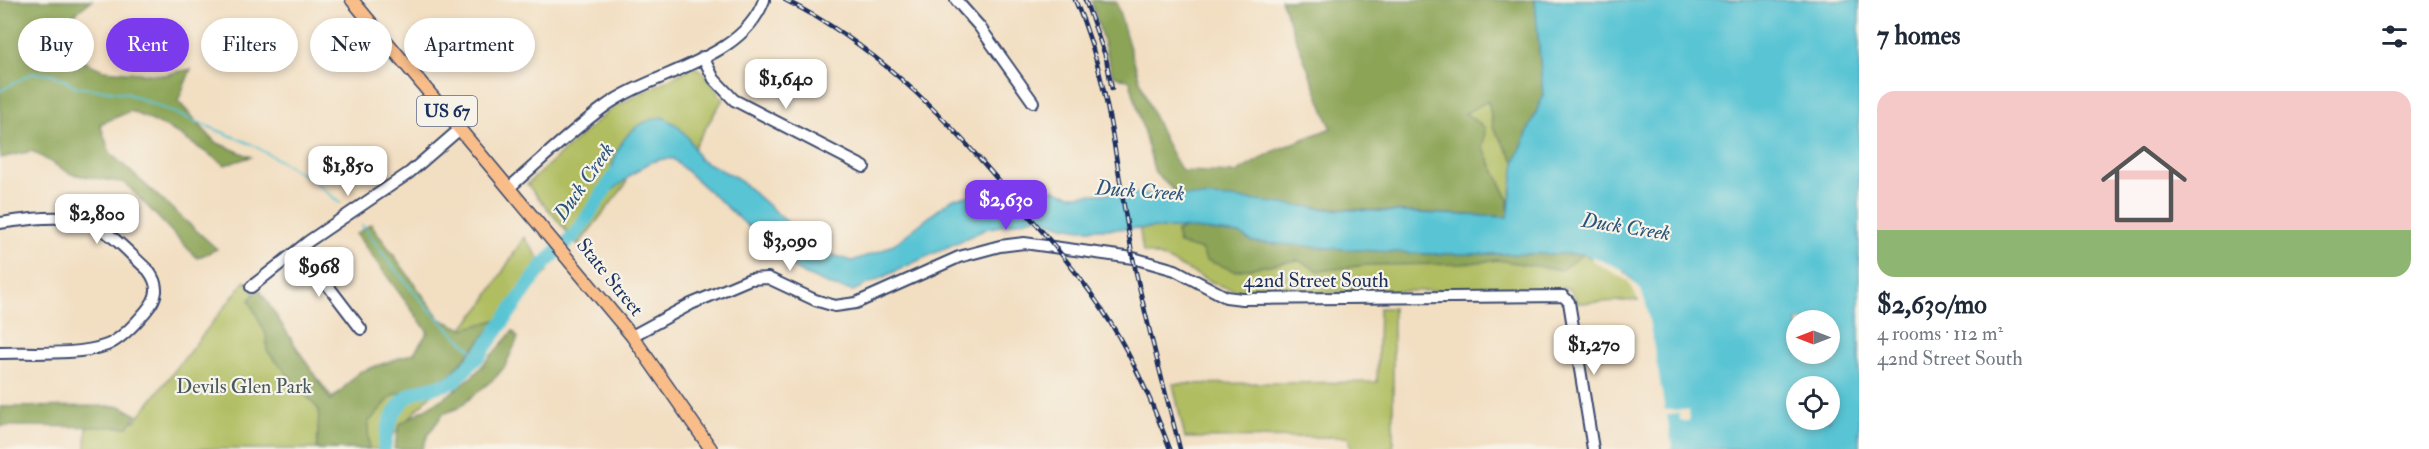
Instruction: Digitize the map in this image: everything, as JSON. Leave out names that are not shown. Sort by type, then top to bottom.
[{"type":"main road","name":"State Street","points":[[352,0],[632,336],[711,449]]},
{"type":"street","points":[[510,187],[605,106],[628,91],[703,57],[738,38],[757,15],[764,0]]},
{"type":"street","points":[[956,0],[979,26],[1033,102]]},
{"type":"street","points":[[703,57],[714,79],[734,100],[864,167]]},
{"type":"street","points":[[251,287],[300,249],[410,173],[461,128]]},
{"type":"street","points":[[0,223],[25,219],[79,219],[99,227],[154,279],[157,290],[155,298],[132,326],[107,344],[85,349],[0,353]]},
{"type":"street","name":"42nd Street South","points":[[632,336],[691,304],[750,279],[768,278],[814,300],[835,306],[856,303],[876,296],[959,257],[1000,246],[1024,243],[1133,258],[1175,270],[1226,297],[1242,299],[1563,296],[1570,307],[1593,449]]},
{"type":"street","points":[[300,249],[361,329]]},
{"type":"green space","points":[[0,0],[92,0],[70,18],[18,18],[18,72],[94,72],[94,66],[106,72],[164,75],[189,72],[191,69],[178,101],[215,142],[251,157],[225,165],[172,130],[131,111],[100,124],[110,153],[217,249],[197,258],[125,183],[71,174],[32,151],[0,158]]},
{"type":"green space","points":[[1091,0],[1116,2],[1151,110],[1182,171],[1236,173],[1274,151],[1331,128],[1281,0],[1535,0],[1543,96],[1515,162],[1494,129],[1488,101],[1465,113],[1485,128],[1483,147],[1508,199],[1508,217],[1185,201],[1155,173],[1130,81],[1113,75]]},
{"type":"green space","points":[[1529,0],[1594,0],[1583,254],[1618,270],[1630,282],[1642,300],[1578,303],[1569,288],[1247,294],[1218,285],[1162,257],[1143,252],[1136,203],[1508,217],[1508,199],[1483,147],[1485,128],[1465,113],[1488,101],[1494,129]]},
{"type":"green space","points":[[693,67],[703,72],[723,99],[691,152],[633,150],[626,184],[578,245],[527,184],[612,108]]},
{"type":"green space","points":[[371,224],[440,319],[463,329],[499,319],[449,376],[392,396],[368,423],[369,449],[317,449],[319,410],[267,351],[266,335],[249,300],[259,289],[331,401],[359,372],[414,353],[428,332],[356,234]]},
{"type":"green space","points":[[1185,228],[1240,234],[1253,242],[1428,254],[1583,254],[1561,270],[1498,260],[1459,264],[1367,265],[1319,271],[1298,260],[1235,271],[1206,260],[1202,250],[1179,244],[1176,232]]},
{"type":"green space","name":"Devils Glen Park","points":[[524,237],[548,271],[380,449],[86,449],[87,422],[135,421],[245,281],[332,398],[362,376],[448,344],[481,307]]},
{"type":"green space","points":[[1379,308],[1393,308],[1393,449],[1351,449],[1348,437],[1185,438],[1173,384],[1377,382]]},
{"type":"green space","points":[[513,331],[518,338],[505,366],[496,377],[458,408],[443,414],[429,433],[422,449],[394,449],[400,424],[447,396],[475,374]]},
{"type":"green space","points":[[120,406],[137,415],[128,427],[0,426],[0,407]]},
{"type":"water","points":[[1535,0],[1859,0],[1859,449],[1669,449],[1642,300],[1631,279],[1624,272],[1583,254],[1428,254],[1341,249],[1253,242],[1240,234],[1185,228],[1081,229],[1063,226],[1039,217],[986,229],[853,291],[831,286],[798,271],[673,159],[654,161],[638,170],[610,192],[607,189],[617,152],[629,133],[649,120],[663,117],[678,126],[689,139],[699,159],[737,178],[811,243],[833,255],[852,261],[883,250],[897,242],[952,199],[977,194],[1006,193],[1025,188],[1046,187],[1071,195],[1122,193],[1232,198],[1328,209],[1508,217],[1515,162],[1543,96]]},
{"type":"pier","points":[[1591,256],[1621,269],[1641,290],[1646,304],[1665,410],[1688,410],[1689,421],[1680,421],[1679,414],[1667,415],[1672,449],[1666,449],[1657,425],[1643,411],[1641,404],[1650,366],[1639,301],[1628,281],[1593,261]]},
{"type":"waterway","points":[[0,91],[32,73],[52,74],[77,87],[126,93],[251,144],[314,181],[340,203]]},
{"type":"waterway","name":"Duck Creek","points":[[384,449],[390,422],[399,406],[412,394],[452,382],[479,356],[543,265],[578,231],[616,173]]},
{"type":"waterway","points":[[362,225],[416,295],[479,356]]},
{"type":"railway","points":[[785,0],[848,37],[904,82],[956,132],[1032,219],[1073,269],[1110,322],[1143,384],[1170,449]]},
{"type":"railway","points":[[1075,0],[1087,31],[1105,95],[1138,282],[1180,449]]},
{"type":"railway","points":[[1085,0],[1106,58],[1112,89]]}]
